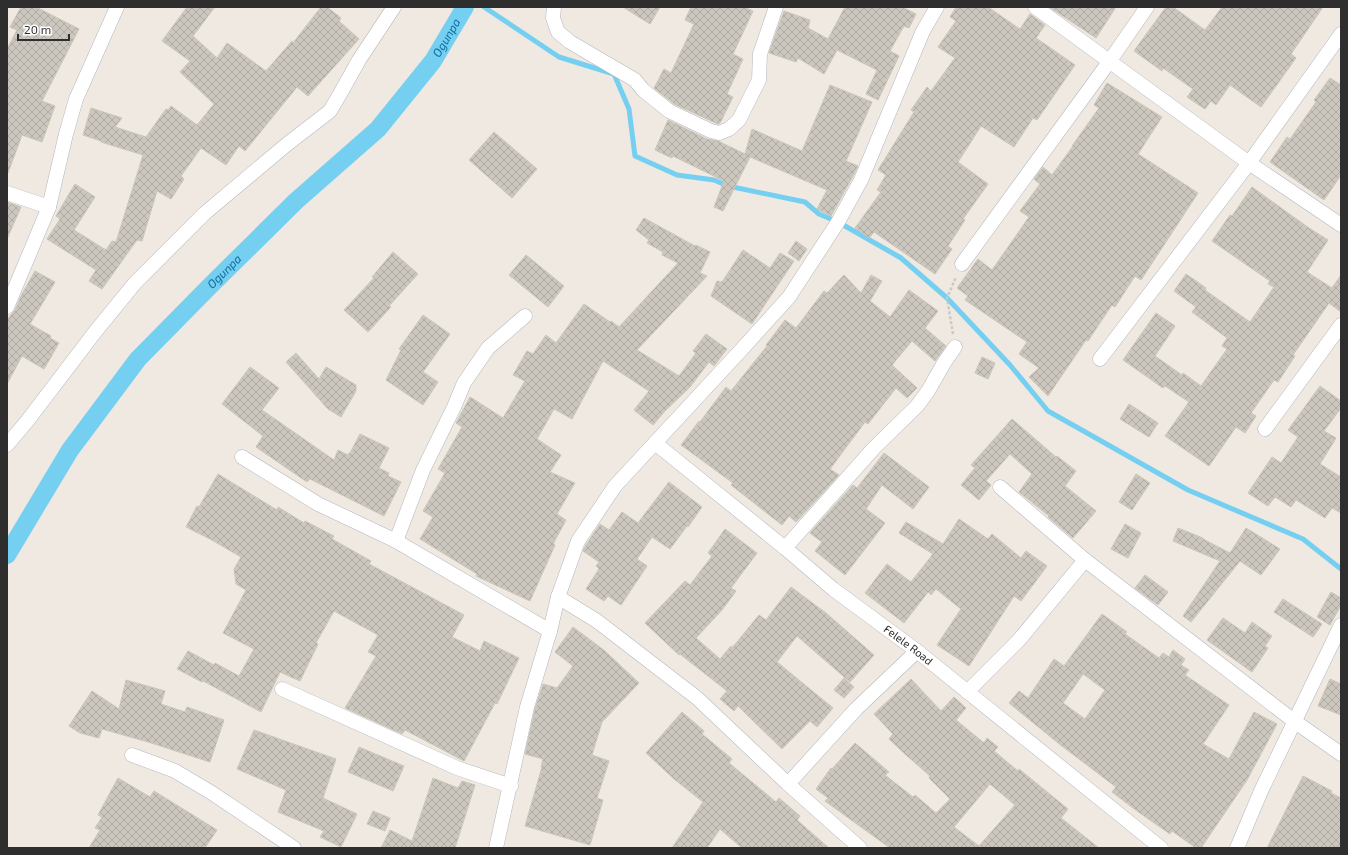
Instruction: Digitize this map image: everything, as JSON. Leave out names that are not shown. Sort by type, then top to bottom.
[{"type":"street","points":[[7,307],[49,207],[66,134],[76,99],[117,7]]},
{"type":"street","points":[[7,445],[135,283],[205,213],[286,145],[330,111],[359,60],[394,7]]},
{"type":"street","points":[[554,7],[553,18],[558,32],[570,42],[634,80],[643,90],[669,111],[711,131],[719,133],[729,129],[739,120],[759,80],[760,54],[776,7]]},
{"type":"street","points":[[496,848],[511,786],[527,707],[550,631],[558,597],[578,541],[615,486],[789,297],[838,222],[861,180],[923,31],[937,7]]},
{"type":"street","points":[[1035,7],[1249,163],[1341,225]]},
{"type":"street","points":[[962,264],[1109,62],[1147,7]]},
{"type":"street","points":[[1100,359],[1249,163],[1341,34]]},
{"type":"street","points":[[7,193],[49,207]]},
{"type":"street","points":[[396,541],[422,470],[454,408],[464,383],[488,348],[525,316]]},
{"type":"street","points":[[1265,429],[1341,325]]},
{"type":"street","points":[[785,548],[874,448],[917,406],[955,347]]},
{"type":"street","name":"Felele Road","points":[[655,443],[785,548],[833,589],[916,651],[1161,848]]},
{"type":"street","points":[[242,457],[318,504],[396,541],[550,631]]},
{"type":"street","points":[[1000,488],[1085,560],[1294,721],[1341,754]]},
{"type":"street","points":[[967,692],[1019,640],[1085,560]]},
{"type":"street","points":[[558,597],[597,621],[697,698],[788,784],[860,848]]},
{"type":"street","points":[[1237,848],[1261,791],[1341,625]]},
{"type":"street","points":[[788,784],[856,709],[916,651]]},
{"type":"street","points":[[282,689],[457,768],[511,786]]},
{"type":"street","points":[[132,755],[175,771],[212,793],[291,847]]},
{"type":"path","points":[[955,347],[947,298],[962,264]]},
{"type":"building","points":[[21,7],[36,7],[79,29],[42,101],[55,106],[42,142],[22,135],[8,173],[7,49],[17,30],[10,27]]},
{"type":"building","points":[[187,7],[215,7],[193,36],[217,58],[227,43],[266,71],[292,41],[293,43],[321,7],[327,7],[341,18],[339,21],[359,39],[308,96],[297,87],[245,151],[239,146],[226,165],[201,148],[181,176],[184,179],[171,199],[157,191],[142,241],[137,240],[102,289],[89,281],[96,270],[47,239],[60,219],[56,216],[75,184],[95,197],[74,230],[106,250],[112,241],[116,242],[143,155],[83,135],[91,108],[122,118],[115,127],[146,137],[166,109],[168,110],[171,106],[197,125],[214,104],[180,72],[190,61],[162,41]]},
{"type":"building","points":[[623,7],[660,7],[650,24]]},
{"type":"building","points":[[691,7],[744,7],[753,11],[733,54],[743,59],[727,94],[733,97],[720,123],[718,124],[674,104],[654,88],[664,69],[671,73],[694,24],[685,20]]},
{"type":"building","points":[[845,7],[902,7],[916,14],[909,28],[904,26],[890,51],[899,56],[878,100],[866,94],[877,70],[837,50],[824,74],[798,58],[796,62],[769,53],[784,11],[810,20],[808,28],[828,39]]},
{"type":"building","points":[[956,7],[988,7],[1020,29],[1030,14],[1045,25],[1036,38],[1075,65],[1037,120],[1033,118],[1014,147],[981,126],[958,162],[988,184],[963,219],[965,220],[948,246],[952,249],[935,274],[874,232],[869,238],[855,228],[881,192],[877,190],[886,175],[878,170],[914,112],[911,110],[927,87],[931,91],[955,58],[938,47],[956,21],[950,17]]},
{"type":"building","points":[[1049,7],[1116,7],[1096,38]]},
{"type":"building","points":[[1166,7],[1173,7],[1205,30],[1222,7],[1323,7],[1291,54],[1296,58],[1261,107],[1230,85],[1216,105],[1211,101],[1205,109],[1187,97],[1193,89],[1163,68],[1162,71],[1134,51]]},
{"type":"building","points":[[1330,78],[1341,85],[1341,175],[1324,200],[1270,162],[1287,137],[1290,139],[1316,102],[1314,100]]},
{"type":"building","points":[[1107,83],[1162,117],[1138,154],[1198,193],[1141,280],[1135,276],[1115,307],[1112,305],[1088,341],[1086,340],[1048,396],[1029,377],[1039,368],[1019,354],[1027,342],[965,300],[968,296],[957,288],[978,259],[992,270],[1029,217],[1020,211],[1040,184],[1034,179],[1043,167],[1052,175],[1099,108],[1094,105]]},
{"type":"building","points":[[830,85],[872,102],[846,161],[858,166],[831,216],[817,209],[827,190],[750,157],[723,211],[714,207],[724,181],[673,156],[672,158],[655,150],[668,120],[707,139],[718,141],[745,154],[752,129],[802,151]]},
{"type":"building","points":[[494,132],[537,169],[512,198],[469,160]]},
{"type":"building","points":[[1252,187],[1328,240],[1307,272],[1332,288],[1341,275],[1341,312],[1329,303],[1293,355],[1295,356],[1278,382],[1274,380],[1251,413],[1256,416],[1245,433],[1236,427],[1209,466],[1165,436],[1189,402],[1165,386],[1163,388],[1123,360],[1156,313],[1175,326],[1155,356],[1201,386],[1227,349],[1222,346],[1227,338],[1192,312],[1196,307],[1174,291],[1186,274],[1206,288],[1205,290],[1250,322],[1274,287],[1268,284],[1270,281],[1212,241]]},
{"type":"building","points":[[7,202],[21,207],[7,239]]},
{"type":"building","points":[[644,218],[695,246],[696,245],[710,252],[700,273],[707,276],[637,350],[679,376],[696,353],[693,351],[706,334],[727,349],[714,366],[709,362],[690,387],[653,425],[634,410],[649,391],[603,361],[572,419],[554,409],[537,439],[561,455],[550,472],[575,483],[557,514],[566,520],[553,544],[555,545],[530,601],[476,576],[477,574],[420,539],[433,517],[423,511],[445,473],[438,469],[462,427],[456,423],[470,397],[503,418],[525,381],[513,375],[527,351],[533,354],[546,335],[556,343],[584,304],[619,327],[678,263],[662,255],[663,252],[647,243],[649,240],[636,230]]},
{"type":"building","points":[[796,241],[807,249],[799,261],[788,253]]},
{"type":"building","points":[[743,250],[770,268],[780,253],[794,261],[752,324],[711,296],[717,281],[722,282]]},
{"type":"building","points":[[393,252],[418,274],[368,332],[344,310],[374,278],[372,277]]},
{"type":"building","points":[[526,255],[564,286],[548,307],[509,275]]},
{"type":"building","points":[[35,271],[55,282],[30,324],[51,336],[50,338],[59,343],[44,369],[22,356],[7,384],[7,320],[15,310]]},
{"type":"building","points":[[844,275],[861,293],[871,275],[882,281],[870,301],[890,317],[909,290],[938,311],[925,328],[946,346],[935,361],[912,341],[892,365],[917,388],[907,398],[896,388],[868,424],[865,422],[830,469],[839,475],[796,522],[789,516],[782,525],[731,485],[733,483],[681,445],[726,387],[731,391],[767,346],[766,345],[785,320],[796,328],[824,291],[827,293]]},
{"type":"building","points":[[423,315],[450,334],[423,372],[438,382],[423,405],[386,380],[401,350],[399,349]]},
{"type":"building","points":[[296,353],[319,379],[326,367],[356,385],[356,391],[341,417],[328,409],[286,362]]},
{"type":"building","points":[[982,357],[995,363],[988,379],[975,373]]},
{"type":"building","points":[[250,367],[279,388],[262,410],[334,460],[338,450],[348,455],[350,453],[360,434],[389,448],[379,468],[389,473],[388,476],[401,482],[384,516],[310,479],[307,482],[256,447],[263,436],[222,404]]},
{"type":"building","points":[[1320,386],[1341,401],[1341,408],[1324,431],[1336,438],[1320,464],[1341,477],[1341,513],[1332,508],[1325,518],[1296,500],[1291,507],[1275,497],[1268,506],[1248,493],[1272,457],[1281,463],[1298,437],[1288,430]]},
{"type":"building","points":[[1129,404],[1158,423],[1149,437],[1120,419]]},
{"type":"building","points":[[1012,419],[1056,457],[1057,456],[1076,471],[1065,486],[1096,511],[1073,538],[1019,492],[1032,474],[1010,454],[986,481],[991,485],[979,500],[961,485],[975,468],[971,465]]},
{"type":"building","points":[[884,453],[929,487],[913,509],[882,485],[866,509],[885,523],[845,575],[815,551],[822,542],[810,533],[853,485],[857,488]]},
{"type":"building","points":[[218,474],[277,510],[278,507],[304,523],[305,521],[334,536],[332,539],[371,561],[369,564],[464,615],[452,637],[480,651],[484,641],[519,658],[497,704],[495,703],[464,761],[405,730],[402,734],[345,708],[376,656],[368,652],[378,635],[334,611],[316,643],[318,644],[300,681],[280,672],[261,712],[177,669],[188,651],[239,676],[254,649],[223,633],[246,590],[236,584],[234,569],[241,557],[186,527],[197,506],[199,507]]},
{"type":"building","points":[[1136,474],[1150,483],[1132,510],[1119,502]]},
{"type":"building","points":[[669,482],[702,507],[670,549],[652,537],[637,559],[647,566],[621,605],[608,596],[604,601],[586,589],[599,569],[596,566],[599,562],[583,551],[586,545],[600,524],[609,530],[622,512],[638,523]]},
{"type":"building","points":[[959,519],[988,539],[992,534],[1021,558],[1026,551],[1047,566],[1021,601],[1014,596],[969,666],[937,645],[961,609],[936,589],[931,595],[928,592],[904,623],[865,593],[887,564],[911,582],[933,554],[899,533],[906,522],[943,544]]},
{"type":"building","points":[[1125,524],[1141,533],[1128,558],[1111,549]]},
{"type":"building","points":[[1178,528],[1203,538],[1230,553],[1246,528],[1280,549],[1261,575],[1240,561],[1191,622],[1183,616],[1220,561],[1173,541]]},
{"type":"building","points":[[725,529],[757,553],[731,588],[736,591],[722,610],[696,638],[720,659],[731,646],[732,648],[759,615],[766,620],[791,587],[826,613],[874,655],[850,682],[797,636],[777,662],[833,708],[817,727],[810,721],[782,749],[738,706],[734,711],[720,699],[727,691],[680,654],[679,655],[645,623],[685,581],[690,585],[712,556],[708,553]]},
{"type":"building","points":[[1145,575],[1168,592],[1158,605],[1135,588]]},
{"type":"building","points":[[1331,592],[1341,598],[1341,605],[1330,625],[1317,617]]},
{"type":"building","points":[[1283,599],[1322,624],[1313,637],[1274,612]]},
{"type":"building","points":[[1102,614],[1127,632],[1125,634],[1159,658],[1163,653],[1169,657],[1173,650],[1185,659],[1181,665],[1189,670],[1185,675],[1229,705],[1203,744],[1229,759],[1254,712],[1277,724],[1247,780],[1201,848],[1196,848],[1172,831],[1170,834],[1137,811],[1112,792],[1116,787],[1058,743],[1009,703],[1019,691],[1028,698],[1054,659],[1064,666]],"holes":[[[1083,674],[1105,690],[1085,719],[1063,703]]]},
{"type":"building","points":[[1223,618],[1245,633],[1252,622],[1272,636],[1265,646],[1268,648],[1252,672],[1207,640]]},
{"type":"building","points":[[573,627],[605,651],[639,683],[602,722],[592,755],[609,761],[597,798],[603,800],[590,845],[525,826],[543,759],[525,754],[535,709],[543,684],[557,688],[573,666],[555,652]]},
{"type":"building","points":[[844,678],[854,687],[844,698],[834,690]]},
{"type":"building","points":[[911,679],[941,711],[954,697],[966,708],[956,720],[984,743],[987,738],[998,747],[994,751],[1018,771],[1019,769],[1068,809],[1061,818],[1099,848],[890,848],[825,801],[828,798],[816,789],[831,768],[832,769],[855,743],[889,772],[885,775],[913,797],[915,795],[936,813],[950,799],[929,778],[930,776],[889,739],[893,734],[874,714]],"holes":[[[990,784],[1015,805],[979,846],[954,827]]]},
{"type":"building","points":[[1330,679],[1341,684],[1341,715],[1318,706]]},
{"type":"building","points":[[126,680],[165,691],[161,704],[185,712],[187,707],[224,720],[210,762],[102,729],[99,738],[80,733],[69,726],[92,691],[119,709]]},
{"type":"building","points":[[682,712],[704,731],[702,734],[732,759],[729,763],[776,802],[779,798],[800,816],[797,820],[829,848],[742,848],[720,829],[707,848],[672,848],[703,802],[674,779],[646,753]]},
{"type":"building","points":[[254,730],[336,759],[323,798],[357,814],[341,847],[320,837],[324,831],[278,812],[286,790],[237,769]]},
{"type":"building","points":[[359,747],[404,766],[393,791],[348,772]]},
{"type":"building","points":[[1303,776],[1332,791],[1331,793],[1341,798],[1341,848],[1267,848]]},
{"type":"building","points":[[118,778],[150,797],[154,791],[217,830],[205,848],[89,848],[100,830],[95,828],[102,817],[98,815]]},
{"type":"building","points":[[433,778],[458,788],[462,781],[475,785],[455,848],[381,848],[390,830],[412,841]]},
{"type":"building","points":[[373,811],[390,818],[385,831],[367,824]]},
{"type":"waterway","name":"Ogunpa","points":[[7,555],[70,450],[138,359],[296,201],[378,129],[433,61],[465,7]]},
{"type":"waterway","points":[[484,7],[559,57],[614,74],[629,109],[635,156],[677,175],[714,180],[728,186],[805,202],[819,214],[838,222],[901,258],[947,298],[1010,365],[1048,411],[1188,490],[1303,539],[1341,569]]}]
